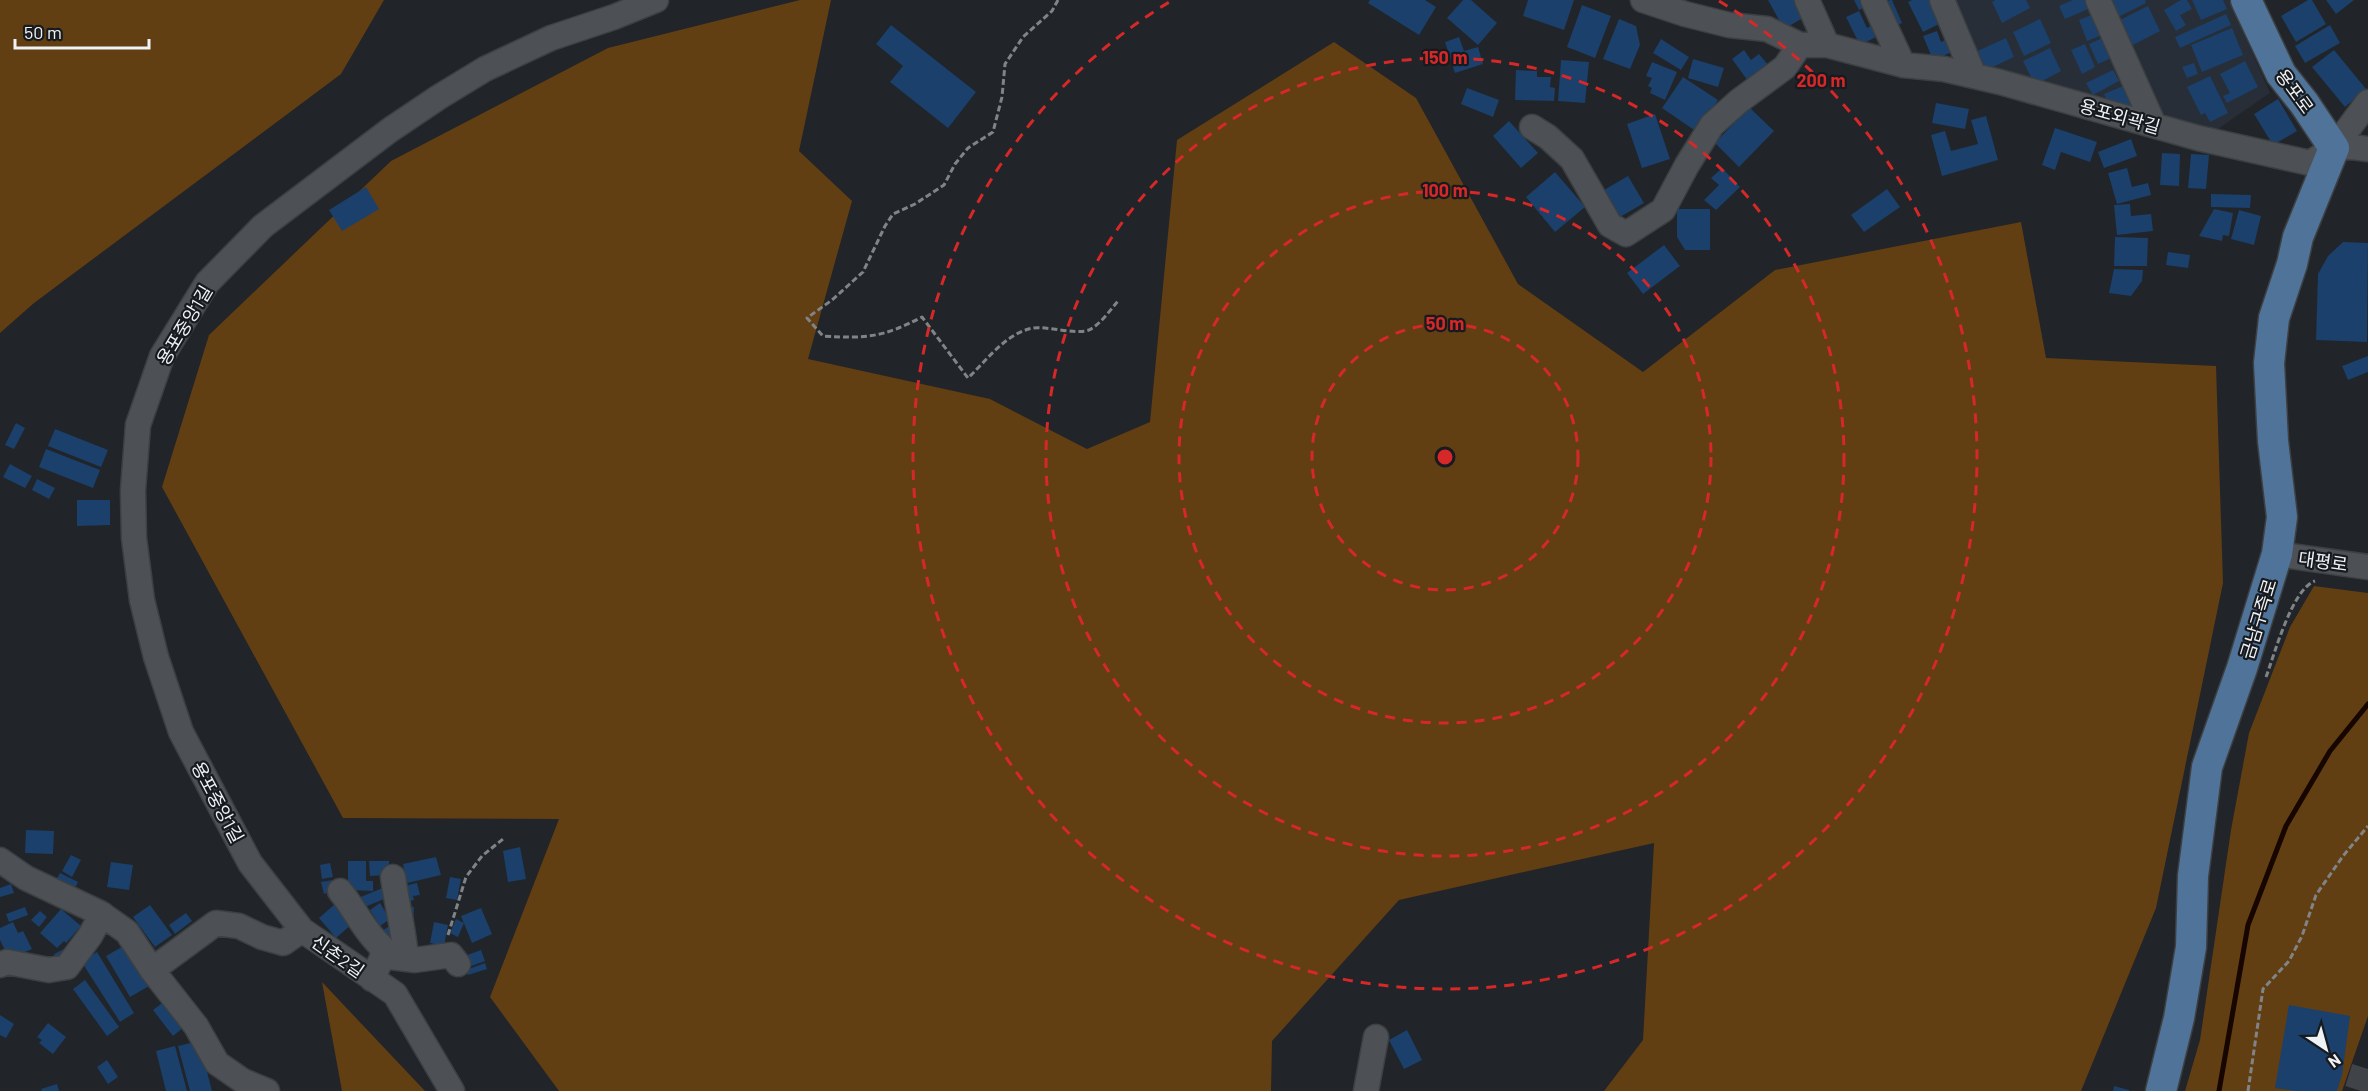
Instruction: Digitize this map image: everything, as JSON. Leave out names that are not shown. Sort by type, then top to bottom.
[{"type":"main road","name":"용포로","points":[[2246,0],[2281,74],[2304,103],[2334,148]]},
{"type":"main road","name":"금남구즉로","points":[[2161,1091],[2180,1018],[2191,947],[2193,876],[2207,767],[2242,668],[2277,554],[2282,517],[2273,441],[2269,363],[2274,318],[2292,264],[2298,237],[2334,148]]},
{"type":"street","name":"용포중앙1길","points":[[302,930],[250,863],[181,732],[156,657],[145,611],[134,538],[133,490],[138,426],[162,356],[207,283],[263,226],[390,130],[485,69],[551,38],[615,17],[656,0]]},
{"type":"street","name":"용포외곽길","points":[[1644,0],[1684,7],[1729,25],[1767,29],[1800,45],[1827,45],[1903,65],[1944,69],[2198,138],[2310,163],[2334,148]]},
{"type":"street","points":[[1807,0],[1827,45]]},
{"type":"street","points":[[1873,0],[1903,65]]},
{"type":"street","points":[[1942,0],[1974,76]]},
{"type":"street","points":[[2098,0],[2154,125]]},
{"type":"street","points":[[1532,127],[1548,137],[1572,159],[1610,225],[1626,234],[1663,210],[1712,125],[1739,101],[1785,67],[1800,45]]},
{"type":"street","points":[[2334,148],[2368,102]]},
{"type":"street","points":[[2334,148],[2368,149]]},
{"type":"street","name":"대평로","points":[[2277,554],[2368,567]]},
{"type":"street","points":[[0,860],[26,878],[102,914],[127,932],[152,970],[196,1026],[217,1063],[243,1081],[267,1091]]},
{"type":"street","points":[[372,979],[394,957],[404,927],[397,906],[393,877]]},
{"type":"street","points":[[340,891],[357,912],[370,936],[394,957],[415,960],[452,959]]},
{"type":"street","points":[[0,965],[7,962],[49,970],[67,967],[90,936],[102,914]]},
{"type":"street","name":"신촌2길","points":[[152,970],[216,923],[239,926],[262,937],[283,943],[302,930],[396,994],[452,1091]]},
{"type":"street","points":[[1366,1091],[1376,1037]]},
{"type":"path","points":[[1058,0],[1052,11],[1023,37],[1005,64],[1002,97],[993,132],[968,148],[955,164],[944,185],[915,204],[893,214],[863,272],[832,300],[807,318],[823,336],[857,339],[894,331],[922,317],[968,378],[991,357],[1005,340],[1033,328],[1088,331],[1119,300]]},
{"type":"path","points":[[2262,686],[2296,600],[2306,586],[2314,581],[2323,582]]},
{"type":"path","points":[[2248,1091],[2263,989],[2289,961],[2302,936],[2316,895],[2343,856],[2368,826]]},
{"type":"path","points":[[452,959],[448,932],[458,907],[466,876],[482,856],[503,839]]},
{"type":"shaded area","points":[[0,0],[384,0],[341,74],[34,303],[0,333]]},
{"type":"shaded area","points":[[800,0],[831,0],[799,151],[852,201],[808,359],[990,399],[1087,449],[1150,422],[1177,140],[1334,42],[1416,98],[1518,284],[1643,372],[1775,270],[2021,222],[2046,358],[2216,366],[2223,583],[2156,908],[2081,1091],[1604,1091],[1643,1040],[1654,843],[1399,900],[1272,1041],[1271,1091],[559,1091],[490,997],[559,819],[343,818],[162,487],[209,335],[391,161],[608,48]]},
{"type":"shaded area","points":[[1955,0],[2229,0],[2270,93],[2212,133],[1988,74]]},
{"type":"shaded area","points":[[2314,586],[2368,593],[2368,1016],[2342,1091],[2185,1091],[2200,1040],[2231,830],[2249,733],[2290,627]]},
{"type":"shaded area","points":[[322,982],[425,1091],[342,1091]]},
{"type":"building","points":[[1370,0],[1425,0],[1436,7],[1419,35],[1368,3]]},
{"type":"building","points":[[1463,0],[1471,0],[1497,23],[1478,45],[1447,18]]},
{"type":"building","points":[[1528,0],[1574,0],[1564,30],[1523,16]]},
{"type":"building","points":[[1768,0],[1799,0],[1808,15],[1784,29]]},
{"type":"building","points":[[1854,0],[1866,0],[1869,5],[1859,10]]},
{"type":"building","points":[[1890,0],[1902,23],[1887,30],[1876,6]]},
{"type":"building","points":[[1937,0],[1947,20],[1923,32],[1908,2]]},
{"type":"building","points":[[1995,0],[2026,0],[2030,8],[2002,23],[1992,2]]},
{"type":"building","points":[[2073,0],[2092,0],[2095,6],[2065,19],[2059,6]]},
{"type":"building","points":[[2107,0],[2145,0],[2146,3],[2116,18]]},
{"type":"building","points":[[2181,0],[2187,0],[2192,9],[2180,15],[2186,25],[2176,31],[2164,10]]},
{"type":"building","points":[[2192,0],[2223,0],[2227,9],[2201,20]]},
{"type":"building","points":[[2308,0],[2312,0],[2326,24],[2296,42],[2281,16]]},
{"type":"building","points":[[2326,0],[2354,0],[2336,14]]},
{"type":"building","points":[[1582,5],[1611,16],[1595,58],[1567,47]]},
{"type":"building","points":[[2148,6],[2160,31],[2131,46],[2118,21]]},
{"type":"building","points":[[1859,11],[1867,28],[1878,22],[1884,33],[1860,45],[1846,17]]},
{"type":"building","points":[[2094,14],[2102,35],[2087,41],[2079,20]]},
{"type":"building","points":[[2226,14],[2231,25],[2180,48],[2175,37]]},
{"type":"building","points":[[1619,19],[1636,26],[1640,45],[1630,69],[1603,59]]},
{"type":"building","points":[[2040,19],[2051,43],[2024,56],[2013,32]]},
{"type":"building","points":[[891,25],[976,92],[948,128],[890,82],[903,66],[876,44]]},
{"type":"building","points":[[2330,25],[2340,43],[2305,63],[2295,46]]},
{"type":"building","points":[[2232,28],[2243,55],[2202,72],[2191,45]]},
{"type":"building","points":[[1937,31],[1941,42],[1952,37],[1957,50],[1933,60],[1923,36]]},
{"type":"building","points":[[1459,37],[1464,51],[1478,47],[1483,64],[1455,73],[1445,42]]},
{"type":"building","points":[[2006,38],[2014,57],[1982,72],[1973,53]]},
{"type":"building","points":[[2102,38],[2111,58],[2098,64],[2089,44]]},
{"type":"building","points":[[1661,39],[1689,57],[1681,70],[1653,53]]},
{"type":"building","points":[[2085,44],[2095,67],[2082,74],[2071,50]]},
{"type":"building","points":[[2050,48],[2061,71],[2035,85],[2023,61]]},
{"type":"building","points":[[1744,50],[1751,60],[1759,54],[1769,66],[1748,81],[1732,59]]},
{"type":"building","points":[[2334,50],[2366,89],[2345,107],[2312,67]]},
{"type":"building","points":[[1693,59],[1724,68],[1718,87],[1688,78]]},
{"type":"building","points":[[1561,60],[1589,62],[1585,103],[1558,101]]},
{"type":"building","points":[[2245,61],[2258,87],[2227,103],[2223,96],[2230,93],[2220,74]]},
{"type":"building","points":[[1652,62],[1677,72],[1665,100],[1650,93],[1652,88],[1648,86],[1652,78],[1646,76]]},
{"type":"building","points":[[2194,63],[2198,74],[2187,78],[2182,67]]},
{"type":"building","points":[[1516,70],[1537,71],[1537,77],[1551,77],[1550,87],[1555,88],[1554,101],[1515,100]]},
{"type":"building","points":[[2113,70],[2119,81],[2093,95],[2086,83]]},
{"type":"building","points":[[2210,76],[2228,113],[2210,122],[2205,113],[2201,115],[2187,87]]},
{"type":"building","points":[[1683,77],[1718,100],[1697,132],[1662,108]]},
{"type":"building","points":[[2130,83],[2144,115],[2125,111],[2122,104],[2111,109],[2104,94]]},
{"type":"building","points":[[1467,88],[1499,100],[1493,117],[1461,104]]},
{"type":"building","points":[[2278,99],[2297,131],[2273,145],[2254,114]]},
{"type":"building","points":[[1936,103],[1969,109],[1965,129],[1932,123]]},
{"type":"building","points":[[1749,107],[1774,131],[1739,167],[1715,143]]},
{"type":"building","points":[[1655,114],[1670,159],[1642,168],[1627,124]]},
{"type":"building","points":[[1986,116],[1998,160],[1942,176],[1931,135],[1945,131],[1951,151],[1978,144],[1971,120]]},
{"type":"building","points":[[1509,121],[1538,153],[1521,168],[1493,136]]},
{"type":"building","points":[[2055,128],[2097,142],[2090,162],[2061,152],[2055,170],[2042,165]]},
{"type":"building","points":[[2131,139],[2137,156],[2104,168],[2098,152]]},
{"type":"building","points":[[2162,153],[2180,154],[2179,186],[2160,185]]},
{"type":"building","points":[[2191,154],[2209,155],[2206,189],[2188,188]]},
{"type":"building","points":[[1722,168],[1740,187],[1716,210],[1704,200],[1719,185],[1711,178]]},
{"type":"building","points":[[2127,168],[2132,187],[2148,183],[2151,195],[2117,204],[2108,173]]},
{"type":"building","points":[[1555,172],[1585,207],[1555,232],[1526,197]]},
{"type":"building","points":[[1628,176],[1644,203],[1620,217],[1604,190]]},
{"type":"building","points":[[366,187],[379,209],[342,231],[329,210]]},
{"type":"building","points":[[1887,189],[1900,207],[1864,232],[1851,215]]},
{"type":"building","points":[[2211,194],[2251,195],[2250,208],[2211,207]]},
{"type":"building","points":[[2130,204],[2131,216],[2151,214],[2153,231],[2117,235],[2114,205]]},
{"type":"building","points":[[1677,209],[1710,209],[1710,250],[1685,250],[1677,237]]},
{"type":"building","points":[[2214,209],[2233,213],[2229,236],[2223,235],[2222,241],[2199,236]]},
{"type":"building","points":[[2239,210],[2261,216],[2254,245],[2231,239]]},
{"type":"building","points":[[2115,237],[2148,238],[2147,266],[2114,266]]},
{"type":"building","points":[[2343,242],[2368,243],[2367,342],[2316,340],[2318,274],[2328,256]]},
{"type":"building","points":[[1664,245],[1680,266],[1643,294],[1627,273]]},
{"type":"building","points":[[2168,252],[2190,255],[2188,268],[2166,265]]},
{"type":"building","points":[[2114,269],[2143,270],[2142,281],[2131,296],[2109,293]]},
{"type":"building","points":[[2368,356],[2368,372],[2348,380],[2342,366]]},
{"type":"building","points":[[16,423],[25,428],[14,449],[5,445]]},
{"type":"building","points":[[55,429],[108,450],[101,467],[48,446]]},
{"type":"building","points":[[46,449],[100,470],[93,488],[39,467]]},
{"type":"building","points":[[10,464],[32,476],[25,488],[3,477]]},
{"type":"building","points":[[37,479],[55,488],[49,499],[32,490]]},
{"type":"building","points":[[77,500],[110,500],[110,525],[77,526]]},
{"type":"building","points":[[26,830],[54,831],[53,854],[25,853]]},
{"type":"building","points":[[520,847],[526,879],[508,882],[503,851]]},
{"type":"building","points":[[71,855],[81,860],[72,877],[62,871]]},
{"type":"building","points":[[436,857],[441,875],[407,883],[403,864]]},
{"type":"building","points":[[348,861],[366,861],[366,881],[373,881],[373,891],[348,890]]},
{"type":"building","points":[[369,861],[389,861],[389,875],[370,876]]},
{"type":"building","points":[[111,862],[133,865],[129,890],[107,887]]},
{"type":"building","points":[[330,863],[333,877],[322,879],[320,865]]},
{"type":"building","points":[[60,873],[78,882],[74,890],[56,880]]},
{"type":"building","points":[[450,877],[461,879],[457,900],[446,898]]},
{"type":"building","points":[[333,880],[336,891],[324,894],[321,882]]},
{"type":"building","points":[[417,883],[420,895],[413,896],[414,900],[405,902],[395,888]]},
{"type":"building","points":[[11,884],[14,893],[0,897],[0,888]]},
{"type":"building","points":[[390,885],[394,895],[362,908],[358,898]]},
{"type":"building","points":[[380,903],[390,919],[380,926],[370,910]]},
{"type":"building","points":[[335,904],[352,924],[336,938],[319,918]]},
{"type":"building","points":[[150,905],[172,935],[155,947],[133,917]]},
{"type":"building","points":[[406,906],[414,907],[413,925]]},
{"type":"building","points":[[25,907],[28,915],[9,922],[6,914]]},
{"type":"building","points":[[481,908],[492,934],[472,943],[461,916]]},
{"type":"building","points":[[61,909],[81,926],[66,943],[64,941],[57,948],[40,933]]},
{"type":"building","points":[[40,911],[47,917],[39,927],[31,920]]},
{"type":"building","points":[[186,913],[192,921],[175,934],[169,925]]},
{"type":"building","points":[[456,919],[464,923],[458,937],[450,933]]},
{"type":"building","points":[[13,922],[18,933],[23,931],[32,949],[9,959],[0,940],[0,928]]},
{"type":"building","points":[[434,922],[448,925],[444,946],[430,943]]},
{"type":"building","points":[[394,923],[400,931],[383,943],[377,934]]},
{"type":"building","points":[[127,944],[151,985],[130,997],[106,956]]},
{"type":"building","points":[[64,949],[70,960],[59,965],[54,954]]},
{"type":"building","points":[[481,950],[485,961],[466,968],[462,957]]},
{"type":"building","points":[[97,952],[134,1013],[120,1022],[81,961]]},
{"type":"building","points":[[485,963],[487,969],[468,975],[466,970]]},
{"type":"building","points":[[85,980],[119,1027],[107,1036],[73,989]]},
{"type":"building","points":[[170,997],[190,1022],[173,1036],[153,1010]]},
{"type":"building","points":[[2289,1005],[2350,1016],[2342,1075],[2337,1091],[2296,1091],[2275,1088]]},
{"type":"building","points":[[0,1015],[14,1024],[6,1038],[0,1035]]},
{"type":"building","points":[[48,1023],[66,1037],[53,1054],[39,1043],[42,1040],[37,1037]]},
{"type":"building","points":[[1407,1030],[1422,1060],[1404,1069],[1389,1040]]},
{"type":"building","points":[[199,1041],[212,1091],[190,1091],[178,1046]]},
{"type":"building","points":[[175,1046],[187,1091],[166,1091],[156,1051]]},
{"type":"building","points":[[107,1060],[118,1077],[108,1084],[97,1067]]},
{"type":"building","points":[[57,1084],[59,1091],[42,1091],[41,1089]]},
{"type":"building","points":[[2114,1086],[2129,1090],[2129,1091],[2113,1091]]},
{"type":"waterway","points":[[2219,1091],[2248,925],[2286,826],[2330,751],[2368,704]]},
{"type":"tunnel","points":[[2361,1091],[2368,1069]]}]
